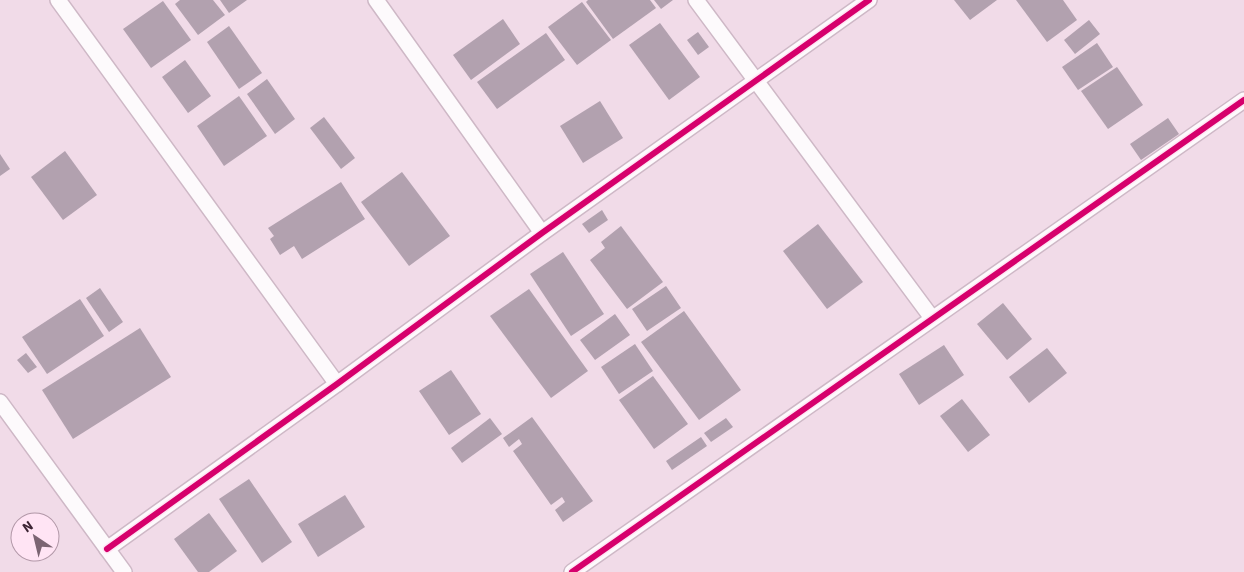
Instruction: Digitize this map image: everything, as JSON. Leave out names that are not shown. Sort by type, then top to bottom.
[{"type":"street","points":[[58,0],[337,384]]},
{"type":"street","points":[[376,0],[542,234]]},
{"type":"street","points":[[696,0],[932,318]]},
{"type":"street","points":[[106,549],[870,0]]},
{"type":"street","points":[[572,572],[1244,100]]},
{"type":"street","points":[[0,402],[124,572]]},
{"type":"building","points":[[180,0],[213,0],[225,15],[198,35],[175,4]]},
{"type":"building","points":[[220,0],[247,0],[229,13]]},
{"type":"building","points":[[588,0],[650,0],[656,8],[613,39],[586,2]]},
{"type":"building","points":[[654,0],[673,0],[661,9]]},
{"type":"building","points":[[954,0],[997,0],[970,20]]},
{"type":"building","points":[[1016,0],[1063,0],[1077,20],[1047,42]]},
{"type":"building","points":[[163,1],[191,40],[151,68],[123,29]]},
{"type":"building","points":[[582,2],[611,40],[577,65],[548,27]]},
{"type":"building","points":[[503,19],[520,44],[471,80],[453,55]]},
{"type":"building","points":[[1089,20],[1100,34],[1075,54],[1064,40]]},
{"type":"building","points":[[660,23],[700,77],[669,100],[629,45]]},
{"type":"building","points":[[229,26],[262,73],[239,89],[207,42]]},
{"type":"building","points":[[698,32],[709,47],[698,55],[687,40]]},
{"type":"building","points":[[546,33],[565,60],[497,109],[477,82]]},
{"type":"building","points":[[1097,43],[1113,67],[1078,90],[1062,67]]},
{"type":"building","points":[[185,60],[211,96],[188,113],[162,77]]},
{"type":"building","points":[[1117,67],[1143,105],[1108,129],[1081,91]]},
{"type":"building","points":[[267,79],[295,119],[275,134],[247,94]]},
{"type":"building","points":[[239,96],[267,136],[224,166],[197,126]]},
{"type":"building","points":[[600,101],[623,138],[583,163],[560,126]]},
{"type":"building","points":[[324,117],[355,158],[341,169],[310,128]]},
{"type":"building","points":[[1168,118],[1179,134],[1141,160],[1130,144]]},
{"type":"building","points":[[65,151],[97,195],[63,220],[31,177]]},
{"type":"building","points":[[0,154],[10,169],[0,176]]},
{"type":"building","points":[[402,172],[450,236],[409,266],[361,202]]},
{"type":"building","points":[[341,182],[365,219],[302,259],[294,246],[280,255],[270,239],[274,236],[268,228]]},
{"type":"building","points":[[602,210],[608,220],[589,233],[582,224]]},
{"type":"building","points":[[818,224],[863,282],[827,309],[783,251]]},
{"type":"building","points":[[621,226],[663,282],[627,309],[590,260],[605,248],[601,242]]},
{"type":"building","points":[[563,252],[604,314],[571,336],[530,274]]},
{"type":"building","points":[[666,286],[681,308],[647,331],[632,309]]},
{"type":"building","points":[[100,288],[123,322],[109,332],[86,298]]},
{"type":"building","points":[[529,289],[588,371],[551,398],[490,316]]},
{"type":"building","points":[[80,299],[104,336],[47,374],[22,337]]},
{"type":"building","points":[[1003,303],[1032,339],[1007,360],[977,324]]},
{"type":"building","points":[[684,311],[741,390],[699,420],[641,342]]},
{"type":"building","points":[[615,314],[630,335],[595,360],[580,340]]},
{"type":"building","points":[[140,328],[171,377],[73,439],[42,390]]},
{"type":"building","points":[[635,344],[653,371],[619,394],[601,367]]},
{"type":"building","points":[[944,345],[964,375],[919,405],[899,374]]},
{"type":"building","points":[[1047,348],[1067,373],[1029,403],[1009,377]]},
{"type":"building","points":[[26,353],[37,367],[28,373],[17,360]]},
{"type":"building","points":[[451,370],[481,414],[449,435],[419,391]]},
{"type":"building","points":[[653,376],[688,424],[654,449],[619,400]]},
{"type":"building","points":[[962,399],[990,435],[968,452],[940,416]]},
{"type":"building","points":[[532,417],[593,501],[563,522],[555,510],[565,502],[562,497],[551,505],[513,451],[522,444],[519,439],[509,447],[503,438]]},
{"type":"building","points":[[490,418],[502,434],[462,463],[451,448]]},
{"type":"building","points":[[726,418],[733,427],[711,442],[704,433]]},
{"type":"building","points":[[701,437],[707,446],[672,470],[666,461]]},
{"type":"building","points":[[249,479],[292,542],[262,563],[219,499]]},
{"type":"building","points":[[345,495],[365,527],[318,557],[298,524]]},
{"type":"building","points":[[209,513],[237,551],[209,572],[198,572],[174,539]]},
{"type":"cycle path","points":[[107,549],[337,384],[542,233],[869,0]]},
{"type":"cycle path","points":[[572,572],[1244,100]]}]
